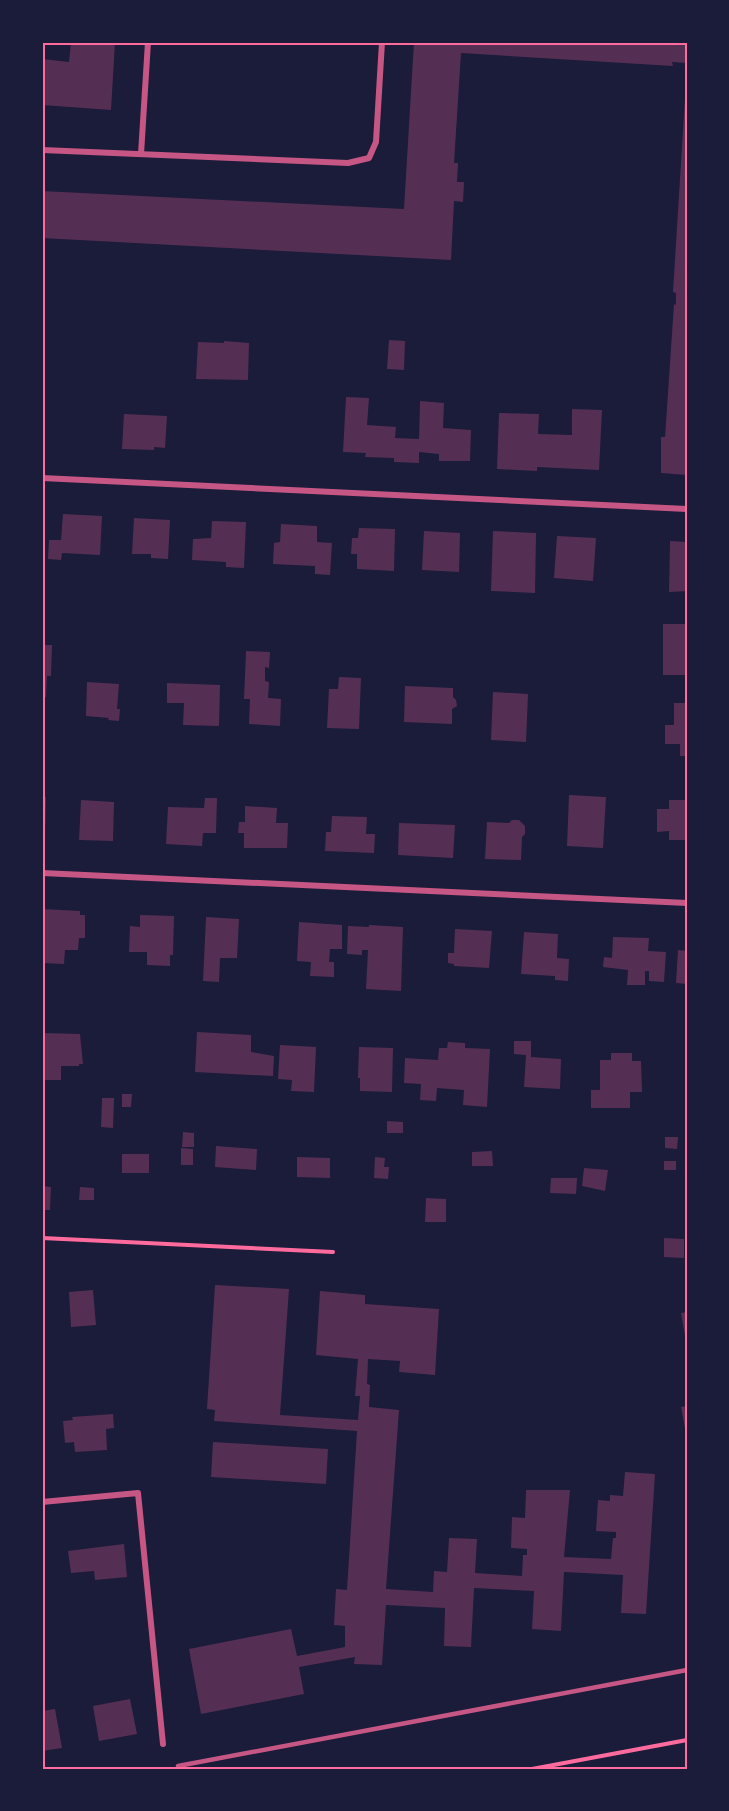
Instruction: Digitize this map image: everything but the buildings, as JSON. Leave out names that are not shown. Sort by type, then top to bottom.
[{"type":"street","points":[[141,154],[148,42]]},
{"type":"street","points":[[42,150],[348,163],[369,158],[376,142],[382,42]]},
{"type":"street","points":[[42,478],[687,509]]},
{"type":"street","points":[[42,873],[687,903]]},
{"type":"street","points":[[42,1502],[138,1493],[162,1744]]},
{"type":"lane","points":[[178,1766],[687,1670]]},
{"type":"path","points":[[42,1238],[333,1252]]},
{"type":"path","points":[[532,1769],[687,1740]]}]
